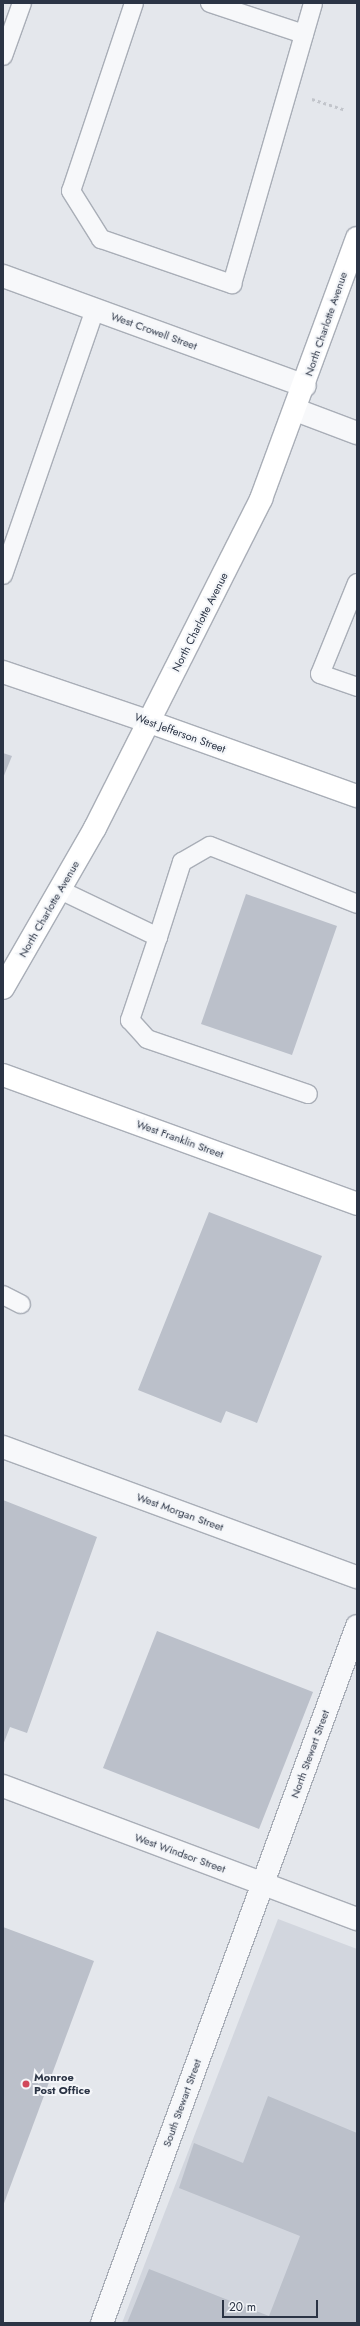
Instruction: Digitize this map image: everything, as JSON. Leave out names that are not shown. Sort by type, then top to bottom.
[{"type":"main road","name":"North Charlotte Avenue","points":[[3,988],[60,890],[150,722],[262,499],[296,410],[357,238]]},
{"type":"main road","name":"West Jefferson Street","points":[[150,722],[357,796]]},
{"type":"main road","name":"West Franklin Street","points":[[3,1075],[357,1204]]},
{"type":"street","name":"West Crowell Street","points":[[3,276],[304,386]]},
{"type":"street","points":[[296,410],[357,433]]},
{"type":"street","name":"West Jefferson Street","points":[[3,672],[150,722]]},
{"type":"street","name":"West Morgan Street","points":[[3,1447],[357,1577]]},
{"type":"street","name":"North Stewart Street","points":[[262,1883],[357,1626]]},
{"type":"street","name":"West Windsor Street","points":[[3,1786],[357,1919]]},
{"type":"street","name":"South Stewart Street","points":[[102,2323],[262,1883]]},
{"type":"lane","points":[[3,56],[22,3]]},
{"type":"lane","points":[[134,3],[71,190],[101,239],[232,284],[313,3]]},
{"type":"lane","points":[[218,4],[304,34]]},
{"type":"lane","points":[[3,575],[95,310]]},
{"type":"lane","points":[[357,582],[320,674],[357,687]]},
{"type":"lane","points":[[308,1094],[147,1039],[130,1020],[182,862],[210,846],[357,904]]},
{"type":"lane","points":[[60,890],[158,937]]},
{"type":"lane","points":[[3,1295],[21,1304],[3,1305]]},
{"type":"path","points":[[319,101],[346,110]]},
{"type":"shaded area","points":[[278,1919],[357,1949],[357,2323],[122,2323]]},
{"type":"building","points":[[3,753],[12,756],[3,778]]},
{"type":"building","points":[[246,894],[337,926],[292,1055],[201,1024]]},
{"type":"building","points":[[209,1212],[322,1256],[257,1423],[226,1411],[221,1423],[138,1390]]},
{"type":"building","points":[[3,1500],[97,1537],[27,1733],[10,1727],[3,1745]]},
{"type":"building","points":[[157,1631],[313,1692],[259,1829],[103,1768]]},
{"type":"building","name":"Monroe Post Office","points":[[3,1927],[94,1961],[3,2206]]},
{"type":"building","points":[[268,2096],[357,2133],[357,2323],[127,2323],[149,2269],[269,2316],[300,2236],[179,2188],[194,2143],[243,2163]]},
{"type":"place","name":"Monroe Post Office","points":[[26,2084]]}]
